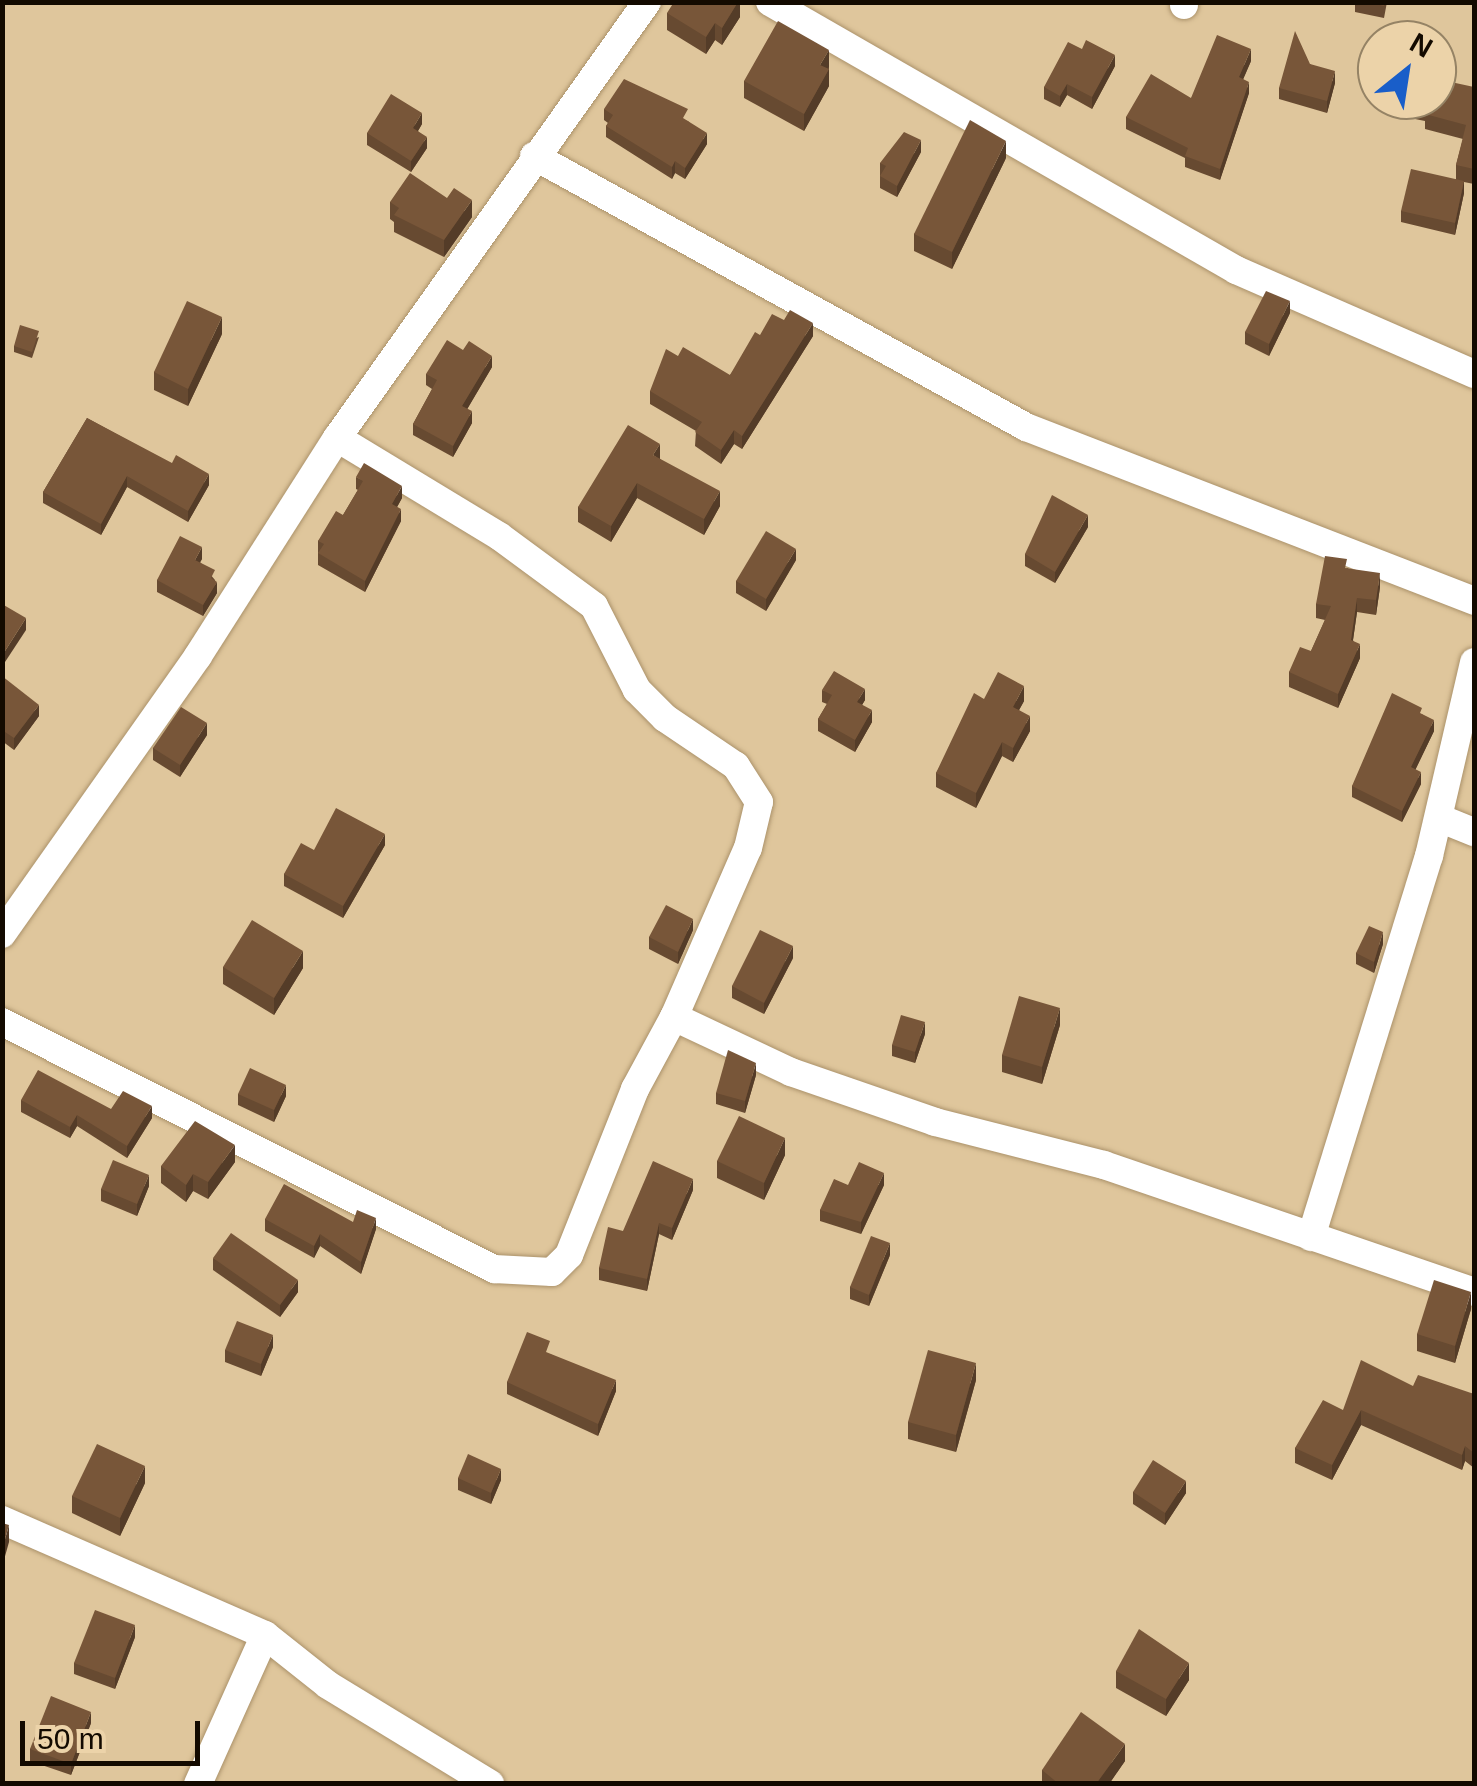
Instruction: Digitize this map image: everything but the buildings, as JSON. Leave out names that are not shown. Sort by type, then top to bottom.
[{"type":"street","points":[[2,934],[198,656],[337,438],[647,2]]},
{"type":"street","points":[[770,2],[1236,270],[1474,374]]},
{"type":"street","points":[[534,156],[1026,427],[1474,602]]},
{"type":"street","points":[[2,1022],[116,1085],[477,1261],[525,1274],[552,1272],[569,1255],[635,1089],[674,1017],[759,816],[753,784],[638,690],[611,629],[570,586],[337,438]]},
{"type":"street","points":[[1311,1237],[1439,818],[1474,662]]},
{"type":"street","points":[[1439,818],[1474,832]]},
{"type":"street","points":[[674,1017],[790,1072],[935,1122],[1104,1165],[1474,1292]]},
{"type":"street","points":[[2,1520],[265,1634],[328,1685],[490,1784]]},
{"type":"street","points":[[198,1784],[265,1634]]}]
